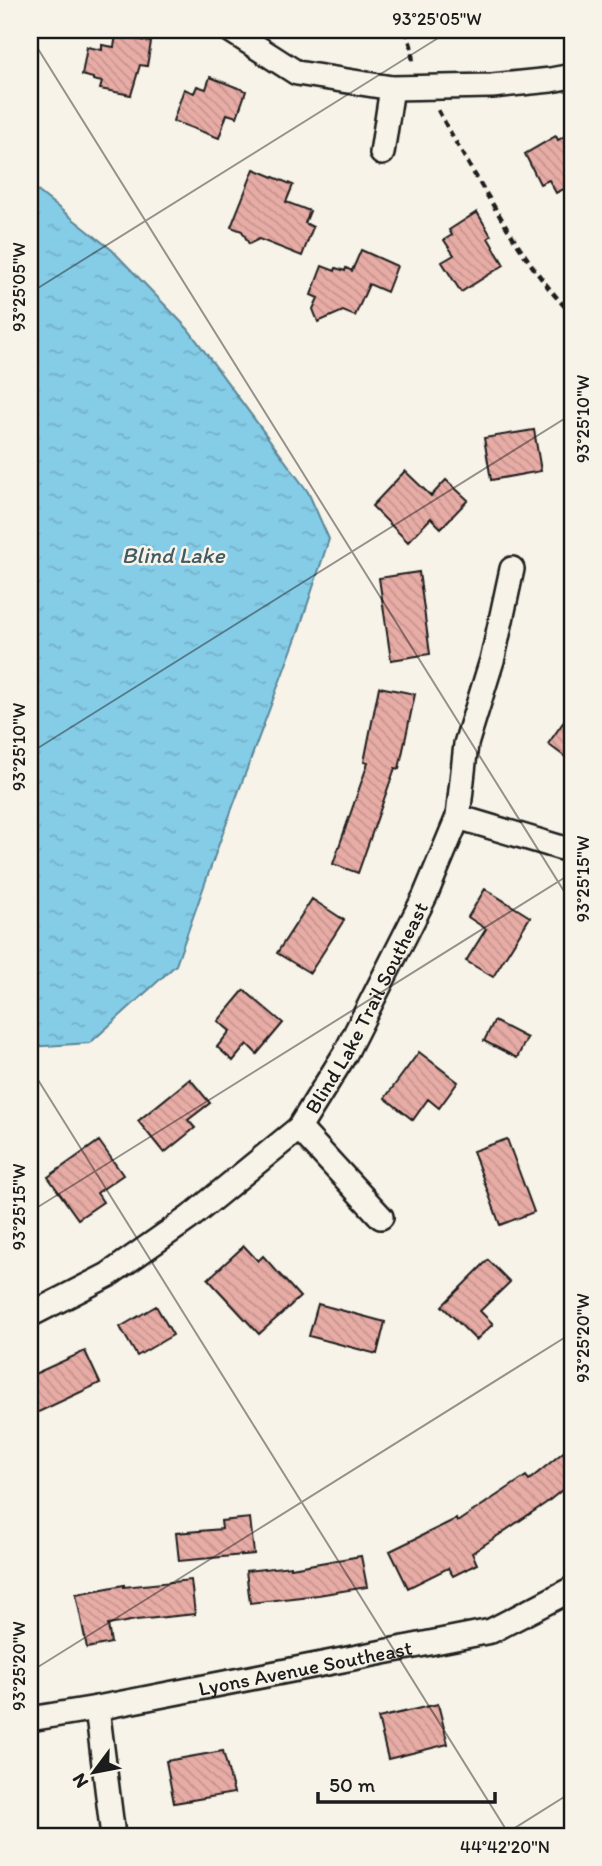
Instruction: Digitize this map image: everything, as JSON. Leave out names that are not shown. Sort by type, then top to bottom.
[{"type":"street","points":[[230,30],[297,73],[391,88],[492,86],[572,76]]},
{"type":"street","points":[[382,153],[391,88]]},
{"type":"street","name":"Blind Lake Trail Southeast","points":[[30,1315],[108,1275],[189,1218],[299,1128],[345,1054],[425,896],[458,817],[466,744],[493,657],[512,569]]},
{"type":"street","points":[[458,817],[572,851]]},
{"type":"street","points":[[299,1128],[381,1217]]},
{"type":"street","name":"Lyons Avenue Southeast","points":[[30,1719],[491,1630],[572,1589]]},
{"type":"street","points":[[97,1708],[113,1836]]},
{"type":"path","points":[[406,30],[413,63]]},
{"type":"path","points":[[438,110],[523,253],[556,298],[572,314]]},
{"type":"water","name":"Blind Lake","points":[[30,185],[112,250],[188,329],[308,492],[329,539],[299,630],[176,965],[90,1043],[30,1047]]},
{"type":"building","points":[[116,35],[151,42],[147,66],[140,65],[131,95],[100,89],[102,82],[82,75],[87,47],[102,50],[102,45],[114,47]]},
{"type":"building","points":[[210,77],[246,91],[237,117],[227,114],[219,138],[173,121],[184,89],[194,93],[197,86],[206,89]]},
{"type":"building","points":[[556,136],[558,140],[565,136],[567,140],[572,137],[572,185],[556,193],[549,180],[540,184],[525,154]]},
{"type":"building","points":[[254,169],[293,185],[286,202],[310,211],[305,223],[313,227],[302,256],[259,239],[249,244],[242,231],[231,227]]},
{"type":"building","points":[[477,212],[504,265],[461,292],[442,262],[454,255],[444,240],[452,235],[449,230]]},
{"type":"building","points":[[361,250],[397,266],[387,292],[369,284],[355,316],[343,311],[318,322],[313,309],[318,298],[311,295],[322,266],[335,271],[336,268],[345,271],[346,268],[352,271]]},
{"type":"building","points":[[534,430],[541,471],[491,480],[484,438]]},
{"type":"building","points":[[405,471],[431,496],[446,480],[468,500],[441,528],[431,518],[408,542],[372,506]]},
{"type":"building","points":[[419,572],[430,654],[391,660],[379,578]]},
{"type":"building","points":[[379,687],[415,694],[399,769],[395,768],[358,873],[333,864],[368,763],[364,762]]},
{"type":"building","points":[[572,710],[572,762],[548,744]]},
{"type":"building","points":[[485,889],[530,917],[493,977],[466,961],[486,929],[468,917]]},
{"type":"building","points":[[312,899],[344,920],[310,973],[277,953]]},
{"type":"building","points":[[244,990],[283,1023],[257,1054],[247,1044],[233,1061],[217,1047],[230,1031],[218,1021]]},
{"type":"building","points":[[494,1021],[527,1038],[517,1058],[484,1041]]},
{"type":"building","points":[[419,1052],[458,1082],[439,1108],[428,1099],[413,1120],[385,1098]]},
{"type":"building","points":[[190,1079],[210,1103],[188,1120],[195,1128],[164,1153],[138,1121]]},
{"type":"building","points":[[507,1139],[534,1212],[500,1225],[473,1151]]},
{"type":"building","points":[[99,1141],[123,1175],[97,1193],[103,1202],[78,1219],[48,1177]]},
{"type":"building","points":[[244,1246],[258,1261],[263,1256],[300,1297],[259,1334],[208,1279]]},
{"type":"building","points":[[488,1260],[510,1282],[480,1311],[493,1324],[476,1340],[442,1306]]},
{"type":"building","points":[[318,1304],[385,1322],[377,1354],[309,1336]]},
{"type":"building","points":[[156,1306],[173,1335],[137,1356],[120,1327]]},
{"type":"building","points":[[85,1351],[100,1383],[30,1416],[30,1376]]},
{"type":"building","points":[[572,1445],[572,1482],[472,1553],[477,1564],[453,1576],[448,1568],[408,1588],[390,1551],[456,1519],[457,1522],[526,1476],[529,1480]]},
{"type":"building","points":[[250,1518],[254,1554],[179,1561],[176,1533],[222,1529],[221,1521]]},
{"type":"building","points":[[361,1556],[367,1587],[250,1603],[246,1571],[291,1568]]},
{"type":"building","points":[[191,1580],[195,1614],[108,1625],[111,1643],[87,1648],[76,1594],[124,1585]]},
{"type":"building","points":[[438,1704],[448,1744],[388,1759],[378,1718]]},
{"type":"building","points":[[223,1751],[234,1793],[174,1803],[166,1761]]}]
